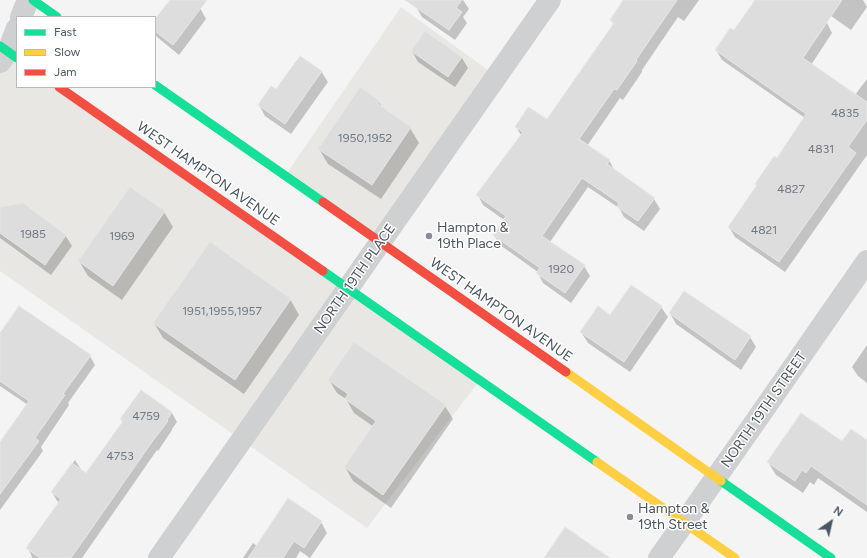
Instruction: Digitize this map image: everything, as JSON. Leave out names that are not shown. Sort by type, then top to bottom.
[{"type":"main road","points":[[33,0],[56,16]]},
{"type":"main road","name":"WEST HAMPTON AVENUE","points":[[156,86],[831,558]]},
{"type":"main road","name":"WEST HAMPTON AVENUE","points":[[60,88],[735,558]]},
{"type":"street","points":[[22,16],[28,0]]},
{"type":"street","name":"NORTH 19TH PLACE","points":[[159,558],[550,0]]},
{"type":"street","points":[[6,54],[16,30]]},
{"type":"street","name":"NORTH 19TH STREET","points":[[659,558],[867,261]]},
{"type":"shaded area","points":[[401,7],[496,76],[380,243],[285,176]]},
{"type":"shaded area","points":[[16,58],[16,88],[60,88],[480,380],[367,528],[0,271],[0,62]]},
{"type":"building","points":[[170,0],[207,0],[173,45],[156,32],[156,18]]},
{"type":"building","points":[[405,0],[462,0],[456,8],[462,12],[449,30]]},
{"type":"building","points":[[623,0],[677,0],[617,90],[614,89],[579,139],[610,160],[607,164],[655,198],[638,221],[617,207],[619,203],[582,178],[542,236],[585,265],[565,293],[536,273],[540,268],[493,235],[506,216],[476,195],[523,132],[515,127],[528,107],[547,119],[614,23],[610,20]]},
{"type":"building","points":[[755,0],[842,0],[803,58],[867,102],[867,120],[848,147],[856,153],[779,262],[728,227],[757,185],[755,184],[774,156],[777,158],[806,114],[715,50],[730,28],[734,30]]},
{"type":"building","points":[[425,31],[462,57],[448,77],[411,51]]},
{"type":"building","points":[[300,56],[322,71],[285,124],[258,105],[271,86],[276,89]]},
{"type":"building","points":[[360,87],[380,101],[378,104],[411,127],[372,185],[318,149]]},
{"type":"building","points":[[130,187],[165,211],[113,286],[78,261]]},
{"type":"building","points":[[23,203],[66,235],[45,265],[0,233],[0,207]]},
{"type":"building","points":[[210,242],[291,299],[235,380],[153,323]]},
{"type":"building","points":[[631,285],[662,306],[624,362],[580,332],[598,306],[610,315]]},
{"type":"building","points":[[684,291],[751,336],[735,360],[669,313]]},
{"type":"building","points":[[19,306],[91,355],[63,394],[65,395],[35,438],[39,441],[0,494],[0,442],[29,401],[0,381],[0,333]]},
{"type":"building","points":[[354,342],[446,405],[383,495],[344,467],[376,421],[345,399],[348,394],[328,380]]},
{"type":"building","points":[[141,390],[172,412],[167,420],[168,421],[71,558],[40,558],[26,548],[61,499],[51,492],[72,463],[86,473],[123,421],[120,419]]},
{"type":"building","points":[[801,413],[842,441],[851,429],[867,440],[867,505],[811,466],[806,473],[802,470],[795,481],[767,462]]},
{"type":"building","points":[[288,498],[322,521],[304,548],[294,541],[283,558],[248,558]]},
{"type":"building","points":[[565,527],[610,558],[544,558]]},
{"type":"traffic: fast","points":[[33,0],[56,16]]},
{"type":"traffic: fast","points":[[0,46],[16,57]]},
{"type":"traffic: fast","points":[[156,86],[323,202]]},
{"type":"traffic: fast","points":[[323,271],[597,462]]},
{"type":"traffic: fast","points":[[721,481],[831,558]]},
{"type":"traffic: slow","points":[[566,372],[721,481]]},
{"type":"traffic: slow","points":[[597,462],[735,558]]},
{"type":"traffic: jam","points":[[60,88],[323,271]]},
{"type":"traffic: jam","points":[[323,202],[566,372]]},
{"type":"place","name":"Hampton & 19th Place","points":[[429,236]]},
{"type":"place","name":"Hampton & 19th Street","points":[[630,517]]}]
